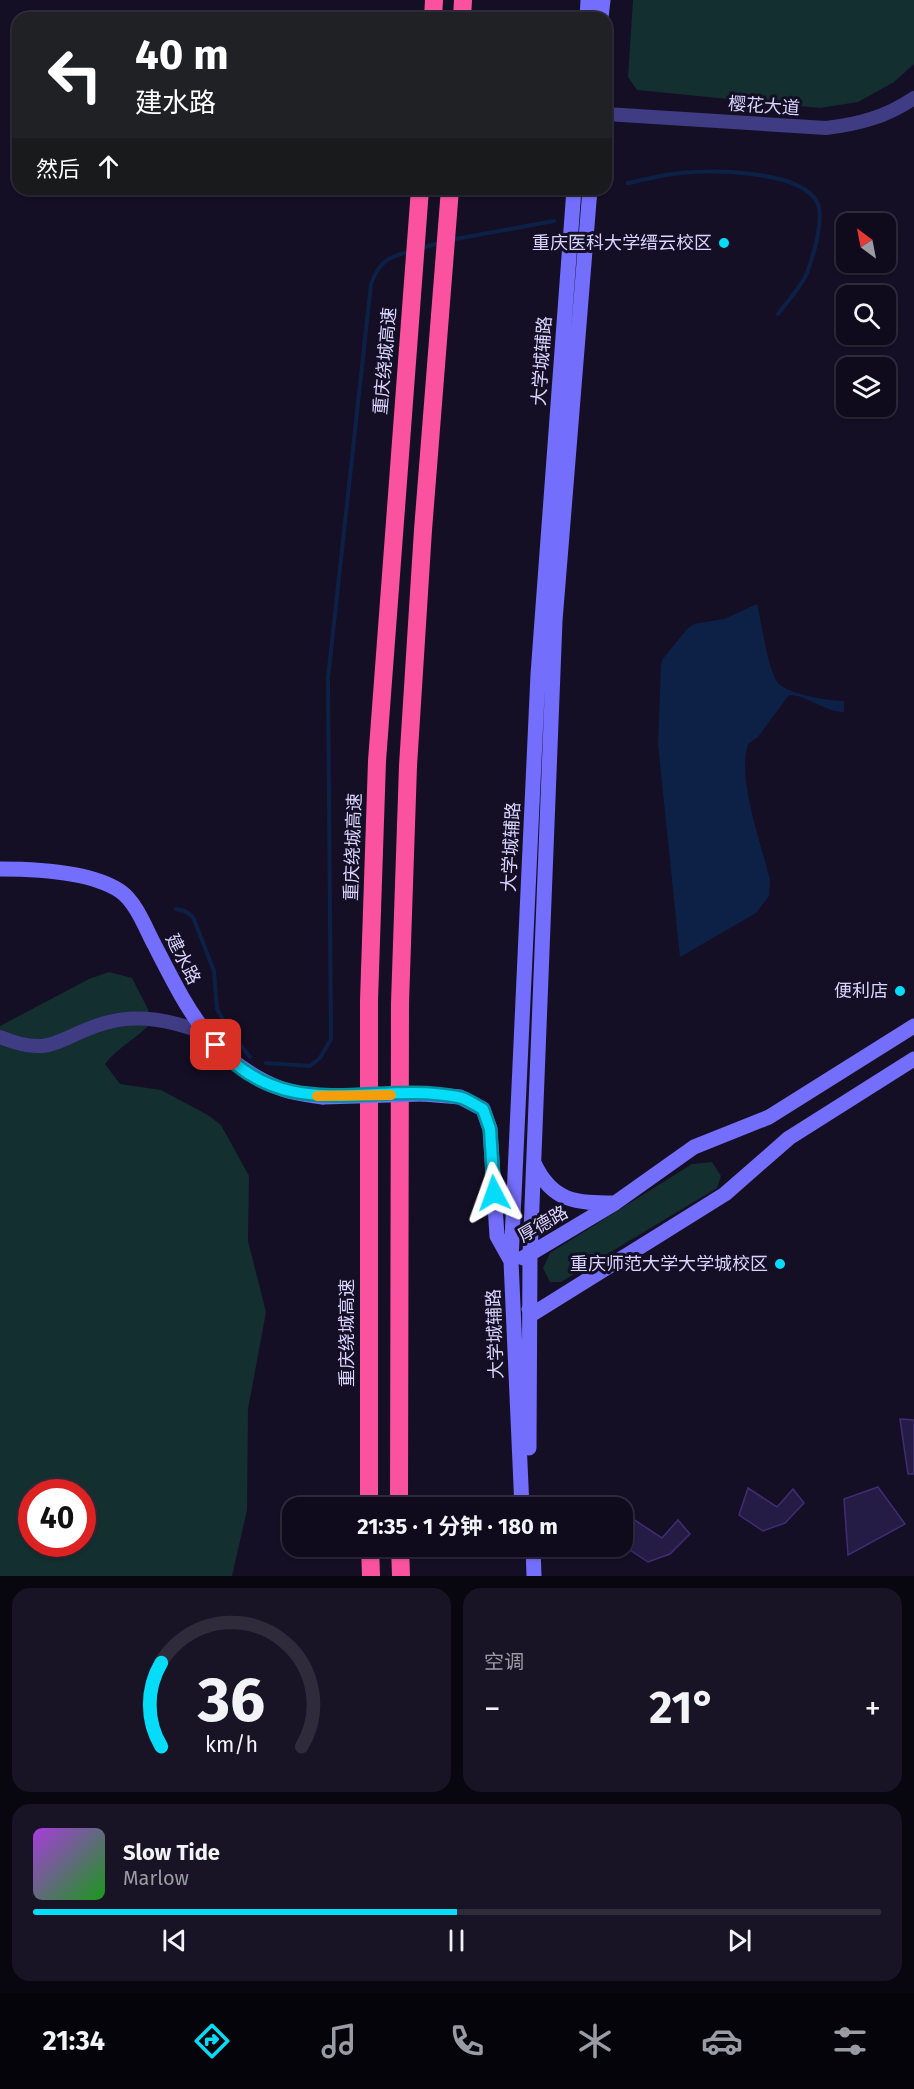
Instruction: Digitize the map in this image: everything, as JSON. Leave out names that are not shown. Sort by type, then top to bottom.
[{"type":"highway","name":"重庆绕城高速","points":[[369,1497],[369,1001],[377,773],[420,195]]},
{"type":"highway","points":[[399,1497],[400,1015],[408,777],[423,530],[449,195]]},
{"type":"highway","points":[[370,1557],[371,1576]]},
{"type":"highway","points":[[400,1557],[401,1576]]},
{"type":"street","name":"樱花大道","points":[[612,114],[826,128],[859,124],[895,111],[914,98]]},
{"type":"street","name":"大学城辅路","points":[[522,1497],[512,1261],[538,675],[574,195]]},
{"type":"street","name":"大学城辅路","points":[[530,1497],[530,1256],[555,621],[590,195]]},
{"type":"street","name":"建水路","points":[[0,869],[37,869],[64,874],[108,884],[123,892],[136,910],[187,1008],[205,1033],[227,1058],[284,1090],[323,1097],[423,1094],[460,1097],[483,1109],[490,1129],[497,1236],[512,1261]]},
{"type":"street","points":[[0,1037],[17,1044],[44,1047],[105,1023],[139,1018],[172,1021],[205,1033]]},
{"type":"street","name":"厚德路","points":[[531,1315],[512,1261],[530,1256],[615,1203],[694,1147],[769,1117],[914,1026]]},
{"type":"street","points":[[531,1315],[725,1194],[789,1138],[914,1059]]},
{"type":"street","points":[[534,1161],[542,1179],[557,1195],[588,1203],[615,1203]]},
{"type":"street","points":[[524,1557],[525,1576]]},
{"type":"street","points":[[533,1557],[534,1576]]},
{"type":"green space","points":[[633,0],[914,0],[914,64],[894,82],[858,102],[820,108],[637,90],[628,77]]},
{"type":"green space","points":[[109,972],[132,978],[148,1009],[150,1024],[105,1064],[120,1084],[161,1090],[208,1115],[221,1125],[249,1176],[248,1241],[266,1312],[248,1409],[247,1510],[232,1576],[0,1576],[0,1026],[89,979]]},
{"type":"green space","points":[[712,1162],[721,1176],[717,1188],[561,1282],[550,1282],[543,1268],[550,1253],[692,1164]]},
{"type":"water","points":[[757,604],[768,656],[777,682],[798,693],[844,701],[844,712],[789,695],[758,737],[748,744],[745,759],[748,793],[770,880],[769,896],[756,913],[680,957],[658,744],[662,660],[687,629],[694,624],[724,619]]},
{"type":"building","points":[[900,1419],[914,1420],[914,1474],[908,1474]]},
{"type":"building","points":[[878,1487],[905,1524],[848,1555],[844,1499]]},
{"type":"building","points":[[748,1488],[777,1507],[793,1489],[804,1503],[785,1523],[763,1531],[739,1515]]},
{"type":"building","points":[[633,1519],[662,1538],[678,1520],[690,1534],[670,1554],[648,1562],[633,1552]]},
{"type":"waterway","points":[[628,183],[688,172],[728,172],[772,177],[807,191],[817,202],[819,209],[819,227],[815,247],[798,289],[778,314]]},
{"type":"waterway","points":[[450,240],[554,221]]},
{"type":"waterway","points":[[421,248],[440,243]]},
{"type":"waterway","points":[[266,1063],[310,1066],[320,1058],[331,1039],[328,678],[371,284],[377,271],[385,262],[394,256],[408,252]]},
{"type":"waterway","points":[[176,909],[185,911],[193,917],[214,971],[217,1009],[230,1032],[250,1057]]},
{"type":"slow traffic","points":[[317,1096],[391,1095]]},
{"type":"place","name":"重庆医科大学缙云校区","points":[[724,243]]},
{"type":"place","name":"便利店","points":[[900,991]]},
{"type":"place","name":"重庆师范大学大学城校区","points":[[780,1264]]},
{"type":"route","points":[[216,1045],[227,1058],[284,1090],[323,1097],[423,1094],[460,1097],[483,1109],[490,1129],[494,1193]]}]
